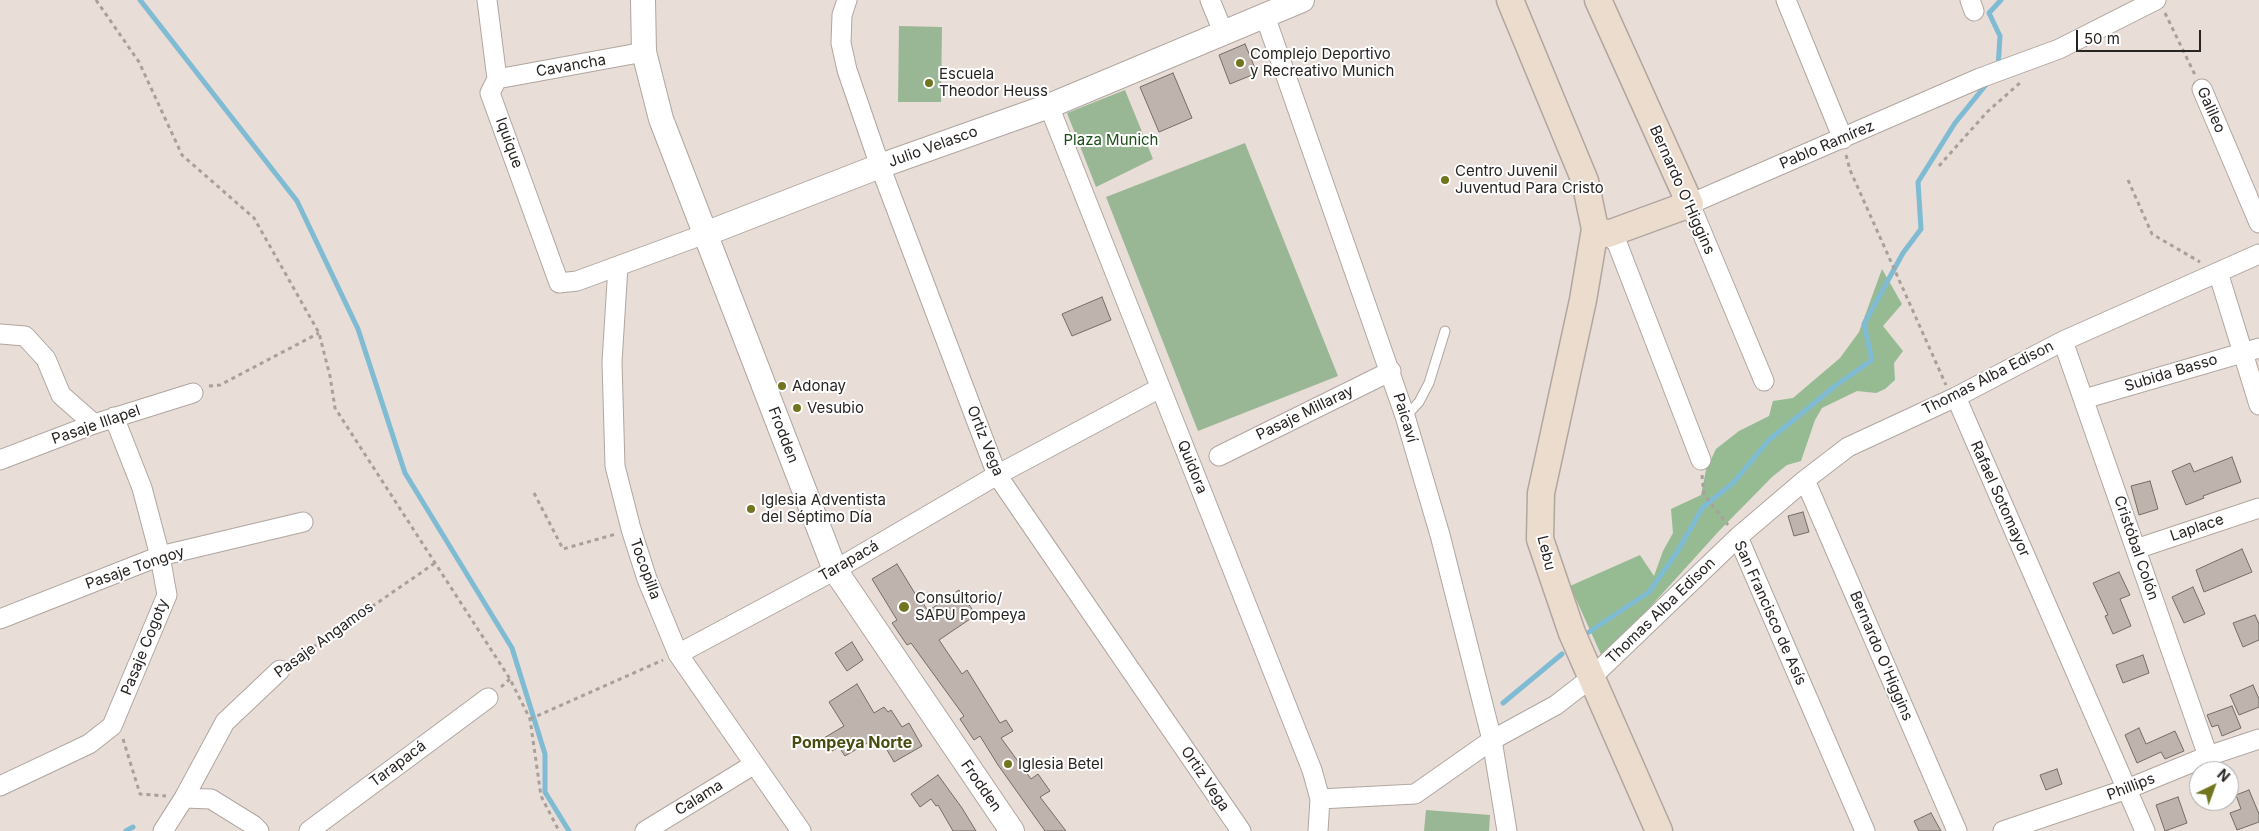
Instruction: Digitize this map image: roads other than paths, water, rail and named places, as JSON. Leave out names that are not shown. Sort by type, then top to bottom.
[{"type":"main road","points":[[1510,0],[1585,181],[1602,232]]},
{"type":"main road","name":"Bernardo O'Higgins","points":[[1598,0],[1690,204]]},
{"type":"main road","name":"Pablo Ramírez","points":[[1602,232],[1690,204]]},
{"type":"main road","name":"Lebu","points":[[1602,232],[1583,300],[1541,493],[1540,539],[1572,633],[1659,831]]},
{"type":"street","name":"Iquique","points":[[487,0],[497,79],[490,93],[560,283]]},
{"type":"street","name":"Frodden","points":[[644,0],[644,52],[661,119],[835,570],[1012,831]]},
{"type":"street","name":"Ortiz Vega","points":[[847,0],[842,15],[841,43],[847,70],[880,166],[997,475],[1241,831]]},
{"type":"street","points":[[1210,0],[1224,34]]},
{"type":"street","name":"Julio Velasco","points":[[560,283],[577,281],[880,166],[1049,106],[1302,0]]},
{"type":"street","points":[[1786,0],[1842,140]]},
{"type":"street","name":"Pablo Ramírez","points":[[1690,204],[1842,140],[1980,78],[2019,72],[2059,49],[2162,3]]},
{"type":"street","name":"Paicaví","points":[[1265,16],[1391,371],[1405,416],[1440,535],[1492,740],[1507,831]]},
{"type":"street","name":"Cavancha","points":[[497,79],[644,52]]},
{"type":"street","name":"Galileo","points":[[2202,89],[2259,222]]},
{"type":"street","name":"Quidora","points":[[1049,106],[1312,770],[1320,799],[1318,831]]},
{"type":"street","name":"Bernardo O'Higgins","points":[[1690,204],[1764,381]]},
{"type":"street","points":[[1602,232],[1617,243],[1701,460]]},
{"type":"street","name":"Thomas Alba Edison","points":[[1320,799],[1415,794],[1492,740],[1556,705],[1591,678],[1738,537],[1848,446],[1956,397],[2062,340],[2259,254]]},
{"type":"street","name":"Tocopilla","points":[[618,266],[612,362],[615,466],[631,529],[647,579],[678,654],[801,831]]},
{"type":"street","points":[[2218,272],[2251,350],[2259,405]]},
{"type":"street","points":[[0,334],[25,336],[46,359],[61,395],[94,424]]},
{"type":"street","name":"Cristóbal Colón","points":[[2062,340],[2208,756]]},
{"type":"street","name":"Subida Basso","points":[[2084,399],[2251,350]]},
{"type":"street","name":"Pasaje Millaray","points":[[1219,456],[1391,371]]},
{"type":"street","name":"Tarapacá","points":[[678,654],[835,570],[997,475],[1160,388]]},
{"type":"street","name":"Pasaje Illapel","points":[[0,460],[94,424],[199,390]]},
{"type":"street","name":"Rafael Sotomayor","points":[[1956,397],[2145,831]]},
{"type":"street","name":"Pasaje Cogoty","points":[[0,786],[89,744],[112,726],[167,595],[160,556],[142,488],[114,418]]},
{"type":"street","name":"Bernardo O'Higgins","points":[[1805,480],[1957,831]]},
{"type":"street","name":"Laplace","points":[[2136,549],[2259,508]]},
{"type":"street","name":"Pasaje Tongoy","points":[[0,619],[160,556],[303,522]]},
{"type":"street","name":"San Francisco de Asís","points":[[1738,537],[1865,831]]},
{"type":"street","name":"Pasaje Angamos","points":[[163,831],[184,798],[225,722],[280,670]]},
{"type":"street","name":"Tarapacá","points":[[309,831],[488,698]]},
{"type":"street","name":"Phillips","points":[[2002,831],[2127,790],[2208,756],[2259,739]]},
{"type":"street","name":"Calama","points":[[645,831],[753,764]]},
{"type":"street","points":[[184,798],[211,799],[253,825],[259,831]]},
{"type":"lane","points":[[1405,416],[1419,402],[1429,383],[1445,331]]},
{"type":"waterway","points":[[140,0],[297,201],[358,329],[405,473],[512,648],[545,754],[545,792],[569,831]]},
{"type":"waterway","points":[[1998,68],[2000,36],[1989,13],[2001,0]]},
{"type":"waterway","points":[[1589,632],[1649,592],[1677,552],[1703,507],[1733,483],[1769,440],[1835,386],[1872,360],[1864,324],[1903,253],[1921,229],[1918,182],[1955,123],[1989,81]]},
{"type":"waterway","points":[[1503,703],[1562,654]]},
{"type":"waterway","points":[[126,831],[133,827]]},
{"type":"place","name":"Complejo Deportivo y Recreativo Munich","points":[[1240,63]]},
{"type":"place","name":"Escuela Theodor Heuss","points":[[929,83]]},
{"type":"place","name":"Centro Juvenil Juventud Para Cristo","points":[[1445,180]]},
{"type":"place","name":"Adonay","points":[[782,386]]},
{"type":"place","name":"Vesubio","points":[[797,408]]},
{"type":"place","name":"Iglesia Adventista del Séptimo Día","points":[[751,509]]},
{"type":"place","name":"Consultorio/ SAPU Pompeya","points":[[904,607]]},
{"type":"place","name":"Iglesia Betel","points":[[1008,764]]},
{"type":"district","name":"Pompeya Norte","points":[[852,743]]},
{"type":"park label","name":"Plaza Munich","points":[[1111,140]]}]
